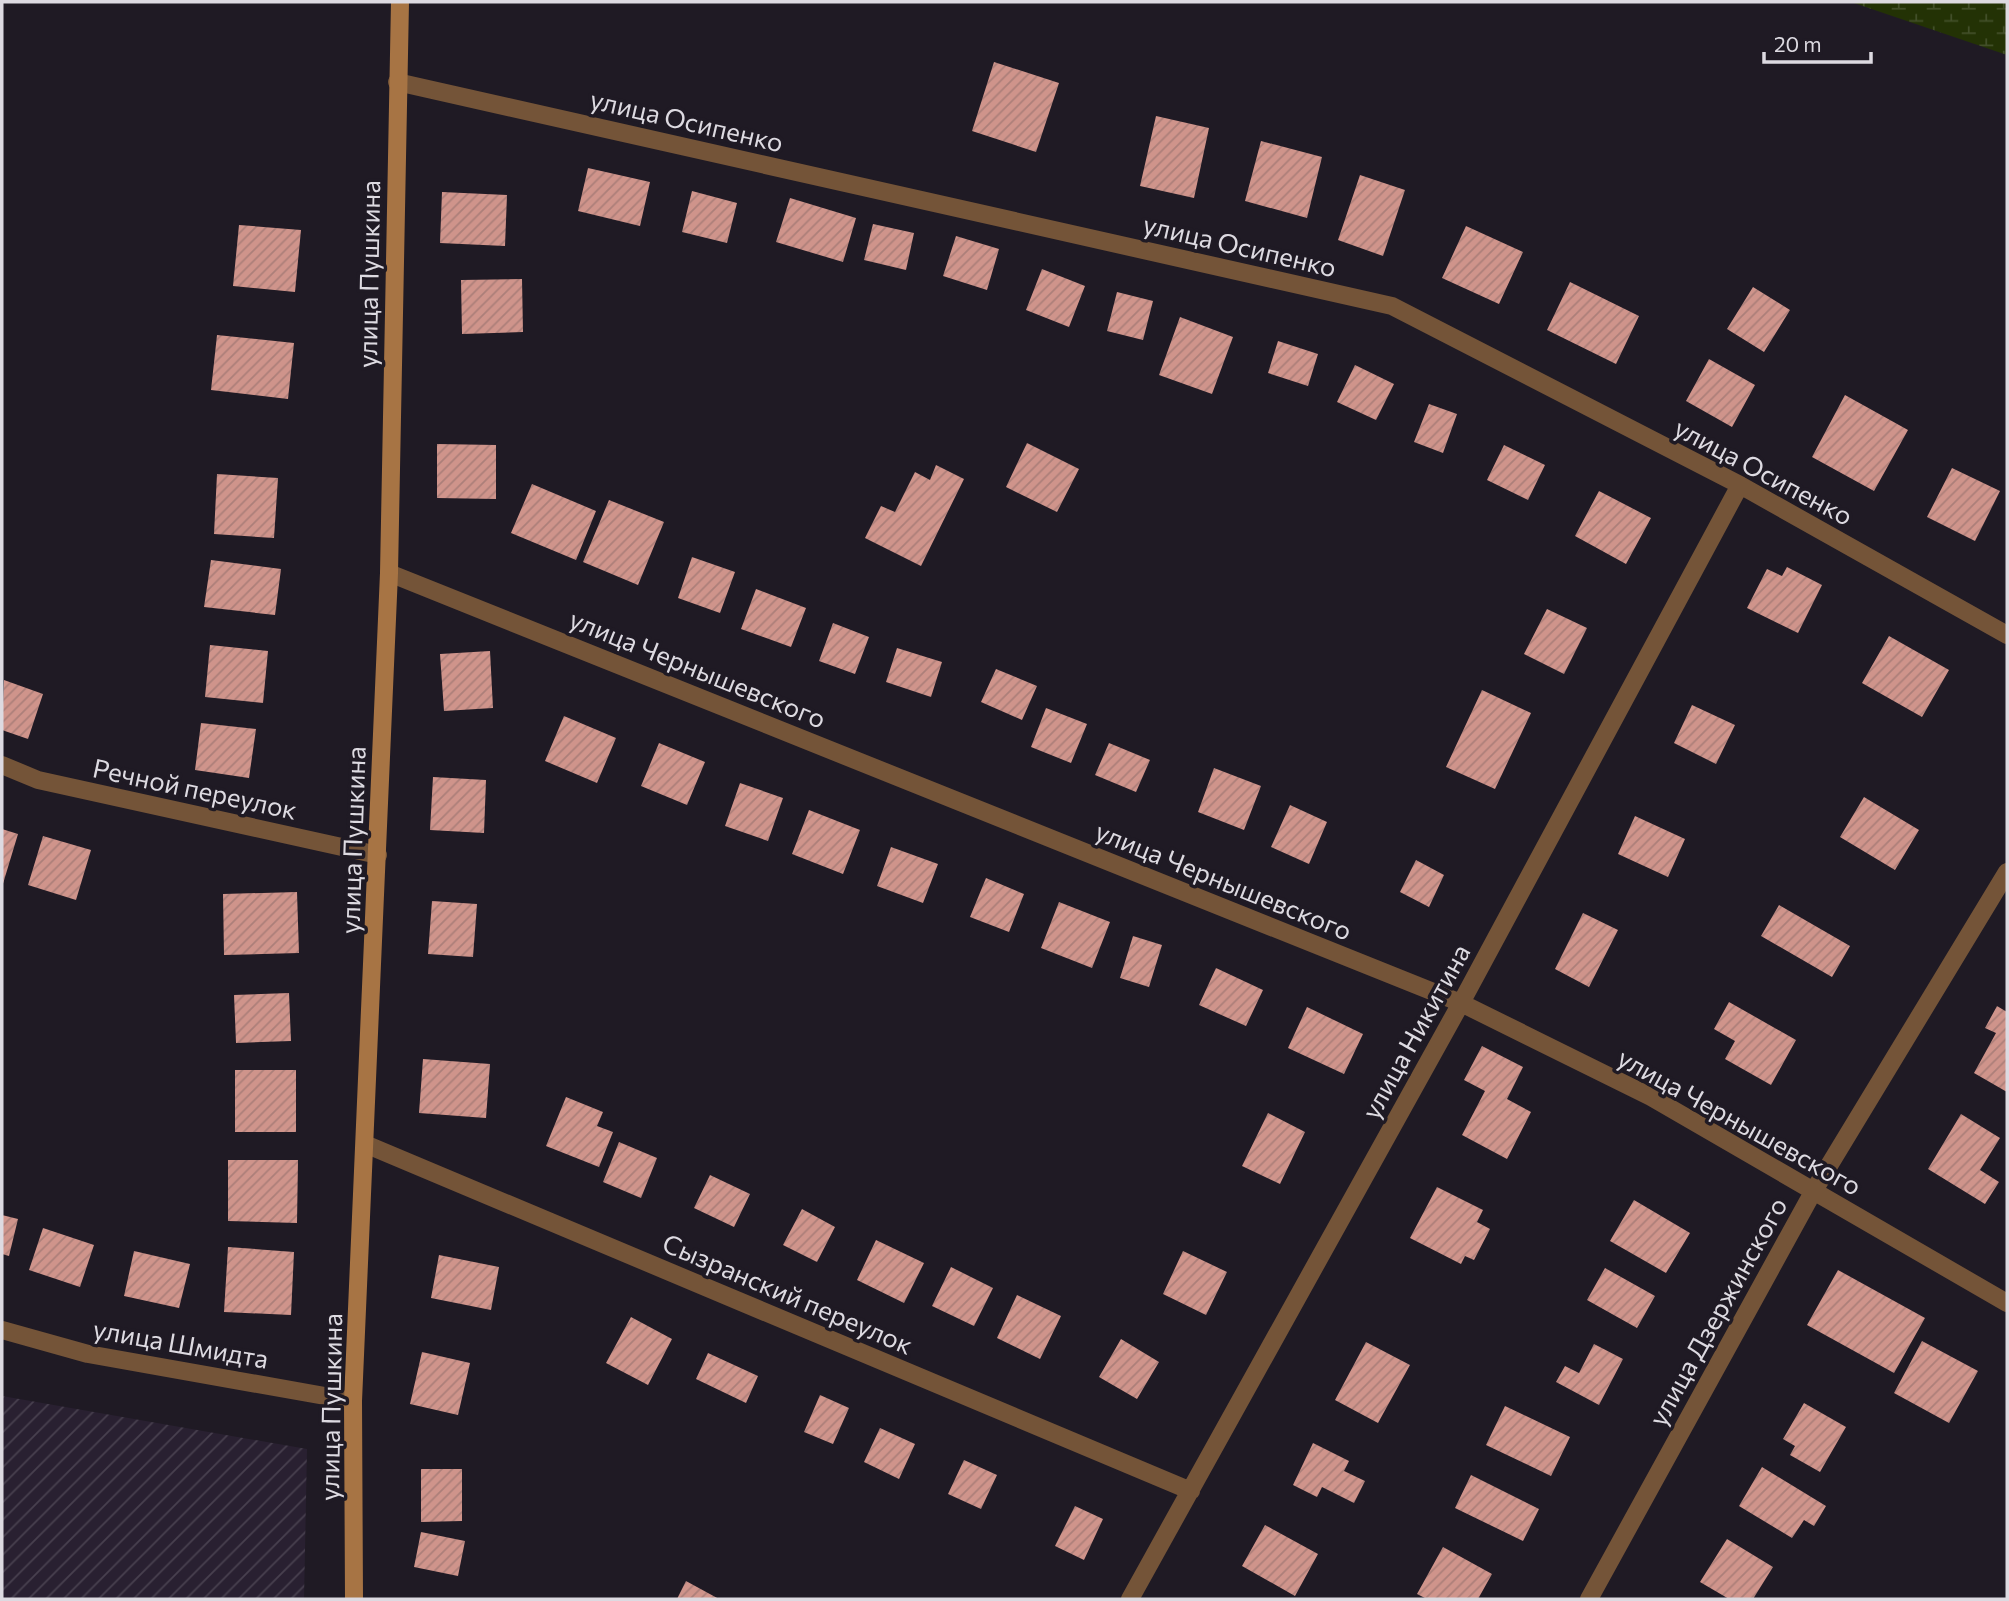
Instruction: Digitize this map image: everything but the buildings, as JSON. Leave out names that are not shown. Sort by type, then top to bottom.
[{"type":"main road","name":"улица Пушкина","points":[[354,1599],[353,1401],[389,573],[400,2]]},
{"type":"street","name":"улица Осипенко","points":[[397,82],[1392,306],[1740,485],[2007,635]]},
{"type":"street","name":"улица Никитина","points":[[1130,1599],[1461,1003],[1740,485]]},
{"type":"street","name":"улица Чернышевского","points":[[389,573],[1461,1003],[1651,1097],[2007,1303]]},
{"type":"street","name":"Речной переулок","points":[[2,765],[38,780],[378,855]]},
{"type":"street","name":"улица Дзержинского","points":[[1589,1599],[1813,1192],[2007,872]]},
{"type":"street","name":"Сызранский переулок","points":[[365,1144],[1191,1491]]},
{"type":"street","name":"улица Шмидта","points":[[2,1330],[88,1354],[353,1401]]},
{"type":"shaded area","points":[[2,1396],[307,1449],[304,1599],[2,1599]]},
{"type":"green space","points":[[1851,2],[2007,2],[2007,55]]}]
